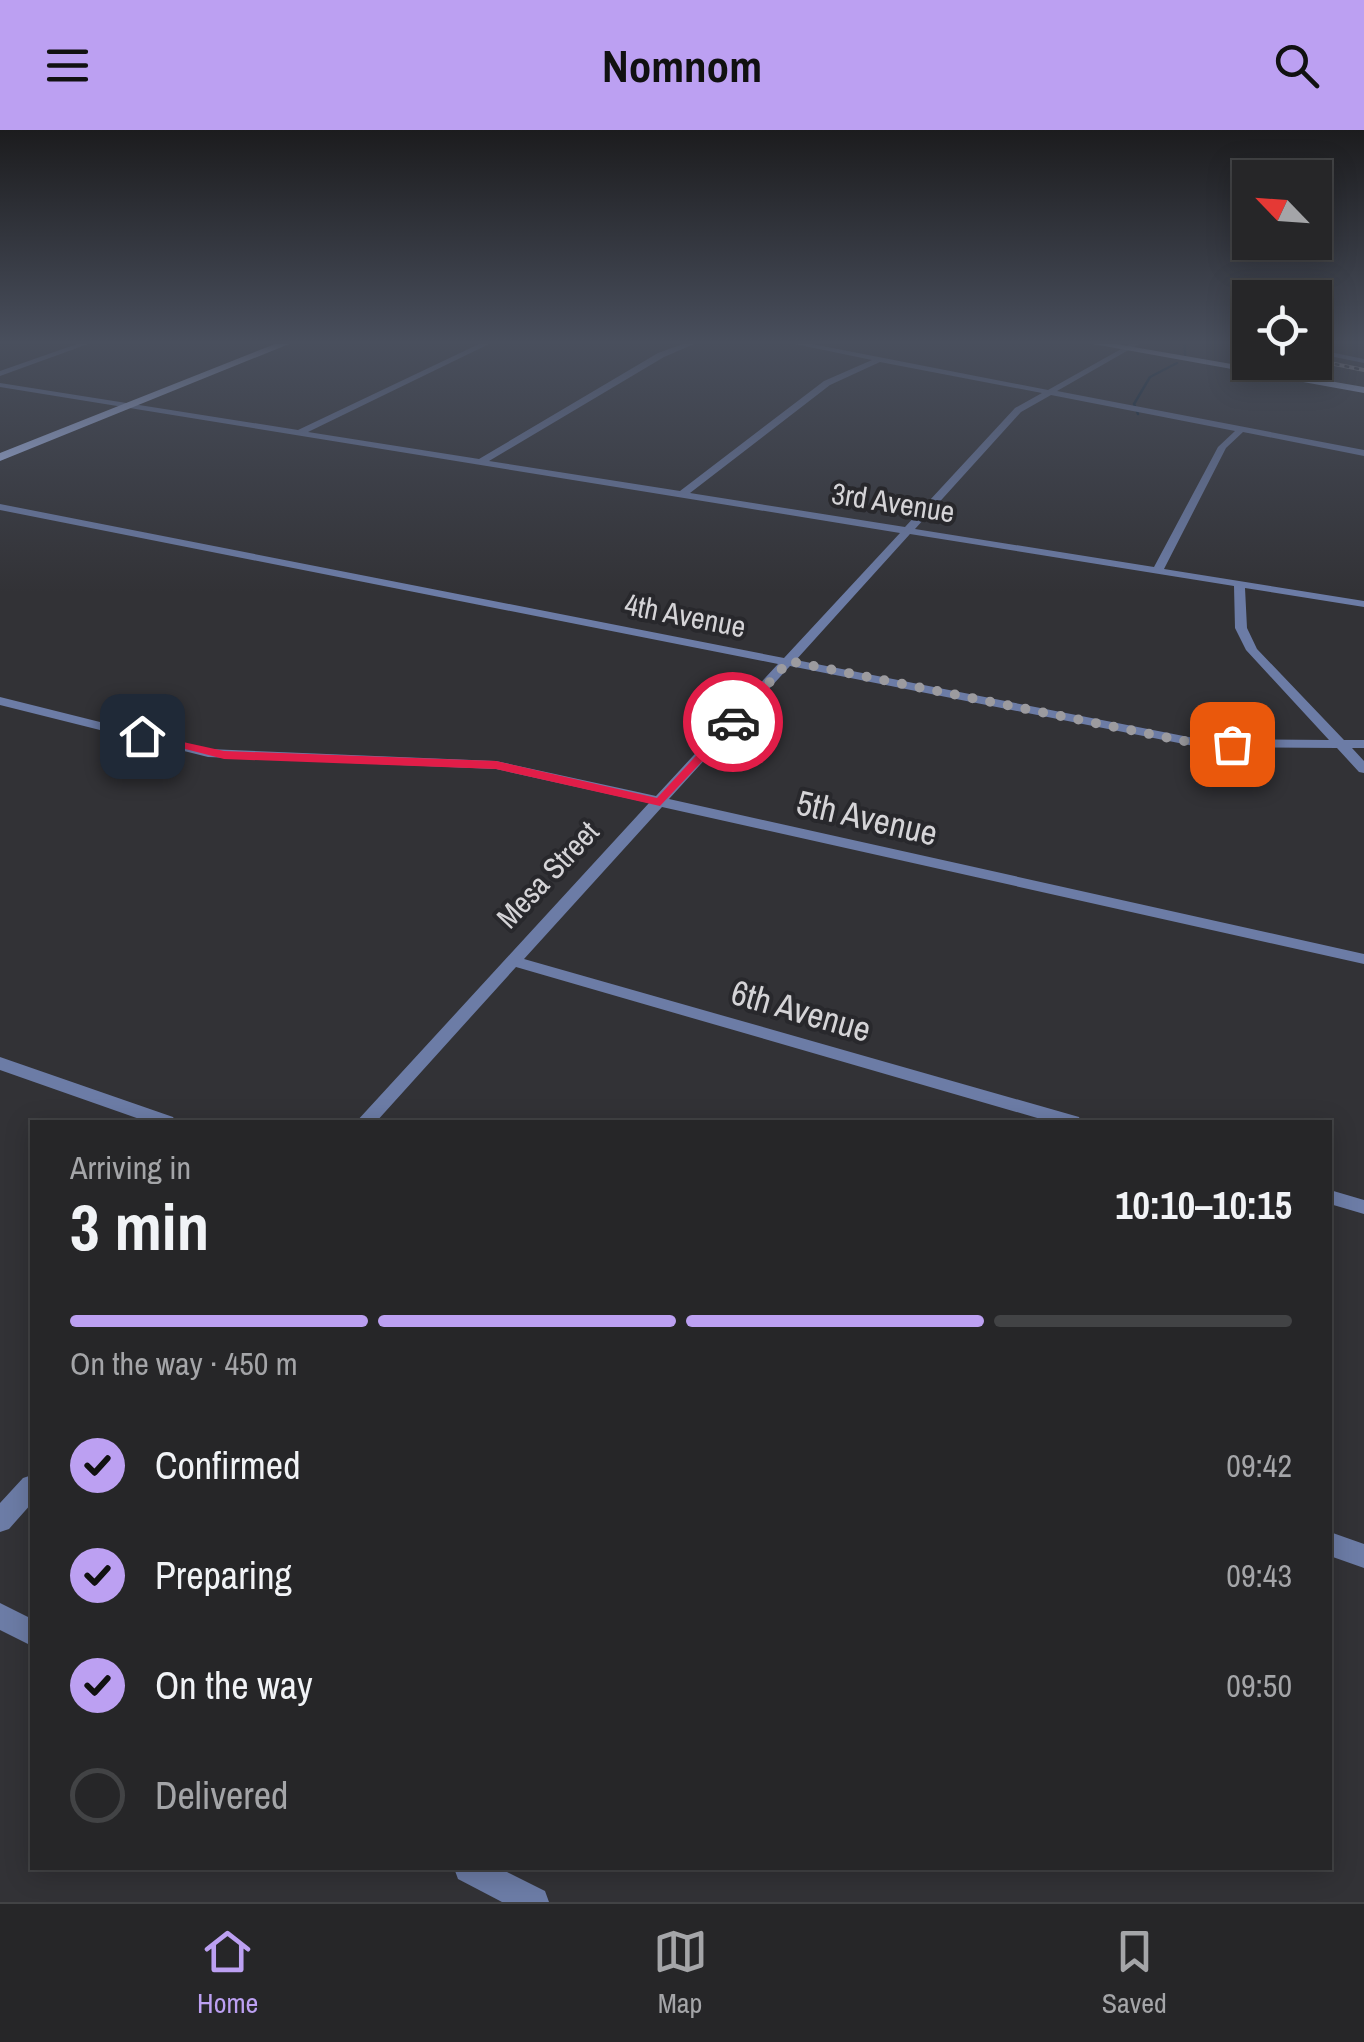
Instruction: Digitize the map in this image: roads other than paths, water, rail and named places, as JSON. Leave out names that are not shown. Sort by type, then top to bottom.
[{"type":"main road","points":[[0,457],[76,427]]},
{"type":"street","name":"3rd Avenue","points":[[266,427],[1364,604]]},
{"type":"street","points":[[299,432],[310,427]]},
{"type":"street","points":[[481,462],[541,427]]},
{"type":"street","points":[[682,494],[769,427]]},
{"type":"street","name":"Mesa Street","points":[[367,1120],[1002,427]]},
{"type":"street","points":[[1230,427],[1364,453]]},
{"type":"street","points":[[1158,570],[1222,447],[1242,429]]},
{"type":"street","name":"4th Avenue","points":[[0,507],[1199,744],[1364,744]]},
{"type":"street","points":[[1239,584],[1242,628],[1252,650],[1364,770]]},
{"type":"street","name":"5th Avenue","points":[[0,701],[208,753],[496,765],[1364,959]]},
{"type":"street","name":"6th Avenue","points":[[512,961],[1065,1120]]},
{"type":"street","points":[[0,1063],[160,1120]]},
{"type":"street","points":[[1332,1198],[1364,1206]]},
{"type":"street","points":[[0,1521],[30,1488]]},
{"type":"street","points":[[1332,1545],[1364,1556]]},
{"type":"street","points":[[0,1616],[30,1633]]},
{"type":"street","points":[[473,1870],[534,1902]]}]
